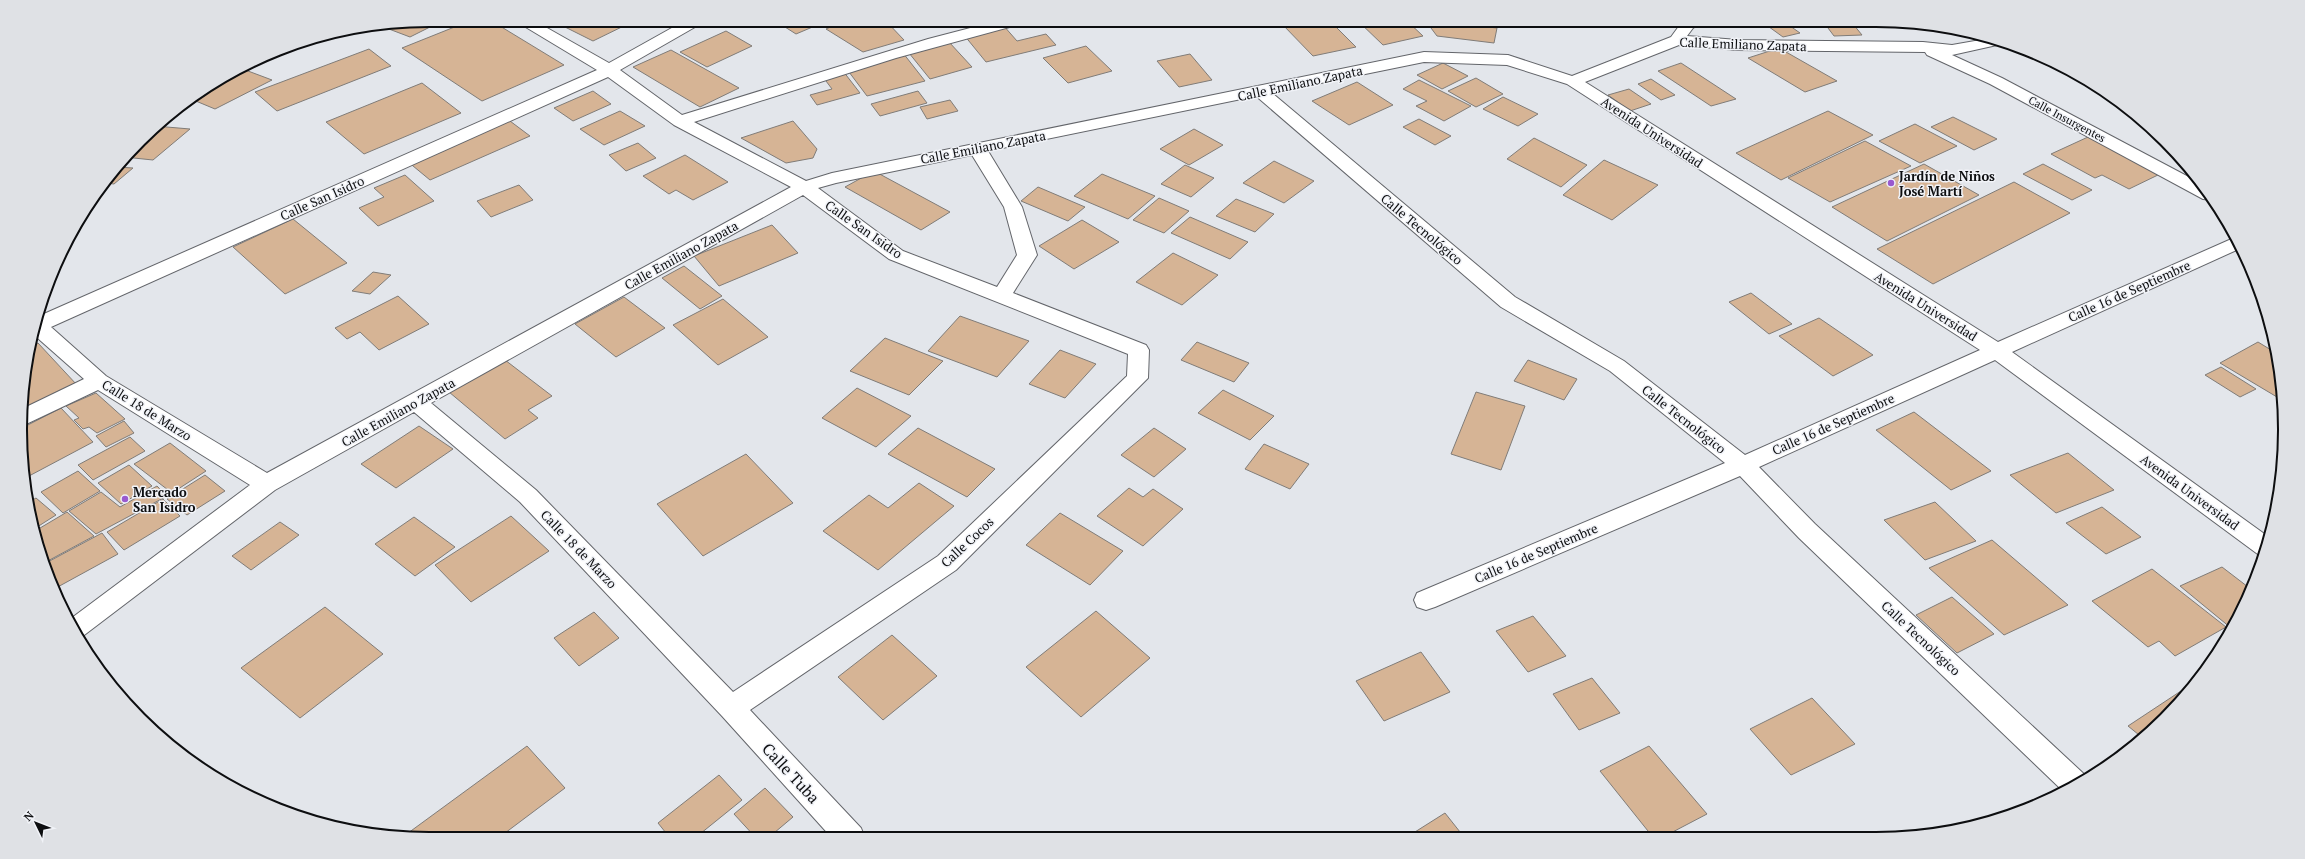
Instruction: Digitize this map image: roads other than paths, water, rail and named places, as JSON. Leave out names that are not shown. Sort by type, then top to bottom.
[{"type":"street","name":"Calle San Isidro","points":[[534,27],[609,70],[680,121],[804,187],[896,255],[1139,350]]},
{"type":"street","name":"Calle San Isidro","points":[[41,324],[609,70],[685,27]]},
{"type":"street","points":[[680,121],[831,72],[957,34],[988,27]]},
{"type":"street","points":[[1677,40],[1686,27]]},
{"type":"street","name":"Calle Emiliano Zapata","points":[[79,627],[267,484],[804,187],[832,178],[1424,57],[1508,60],[1573,81],[1677,40],[1738,45],[1923,47],[1952,50],[1988,43]]},
{"type":"street","name":"Calle Insurgentes","points":[[1923,47],[1996,81],[2200,191]]},
{"type":"street","name":"Avenida Universidad","points":[[1573,81],[1997,351],[2261,544]]},
{"type":"street","name":"Calle Tecnológico","points":[[1260,91],[1508,302],[1617,366],[1743,465],[1807,531],[2072,780]]},
{"type":"street","points":[[977,148],[1013,207],[1027,255],[1001,297]]},
{"type":"street","name":"Calle 16 de Septiembre","points":[[1426,600],[1743,465],[2233,244]]},
{"type":"street","name":"Calle 18 de Marzo","points":[[40,329],[99,381],[267,484]]},
{"type":"street","name":"Calle Cocos","points":[[731,708],[947,563],[1137,378],[1139,350]]},
{"type":"street","points":[[28,415],[99,381]]},
{"type":"street","name":"Calle 18 de Marzo","points":[[416,402],[528,496],[731,708]]},
{"type":"street","name":"Calle Tuba","points":[[731,708],[845,832]]},
{"type":"place","name":"Jardín de Niños José Martí","points":[[1891,183]]},
{"type":"place","name":"Mercado San Isidro","points":[[125,499]]}]
